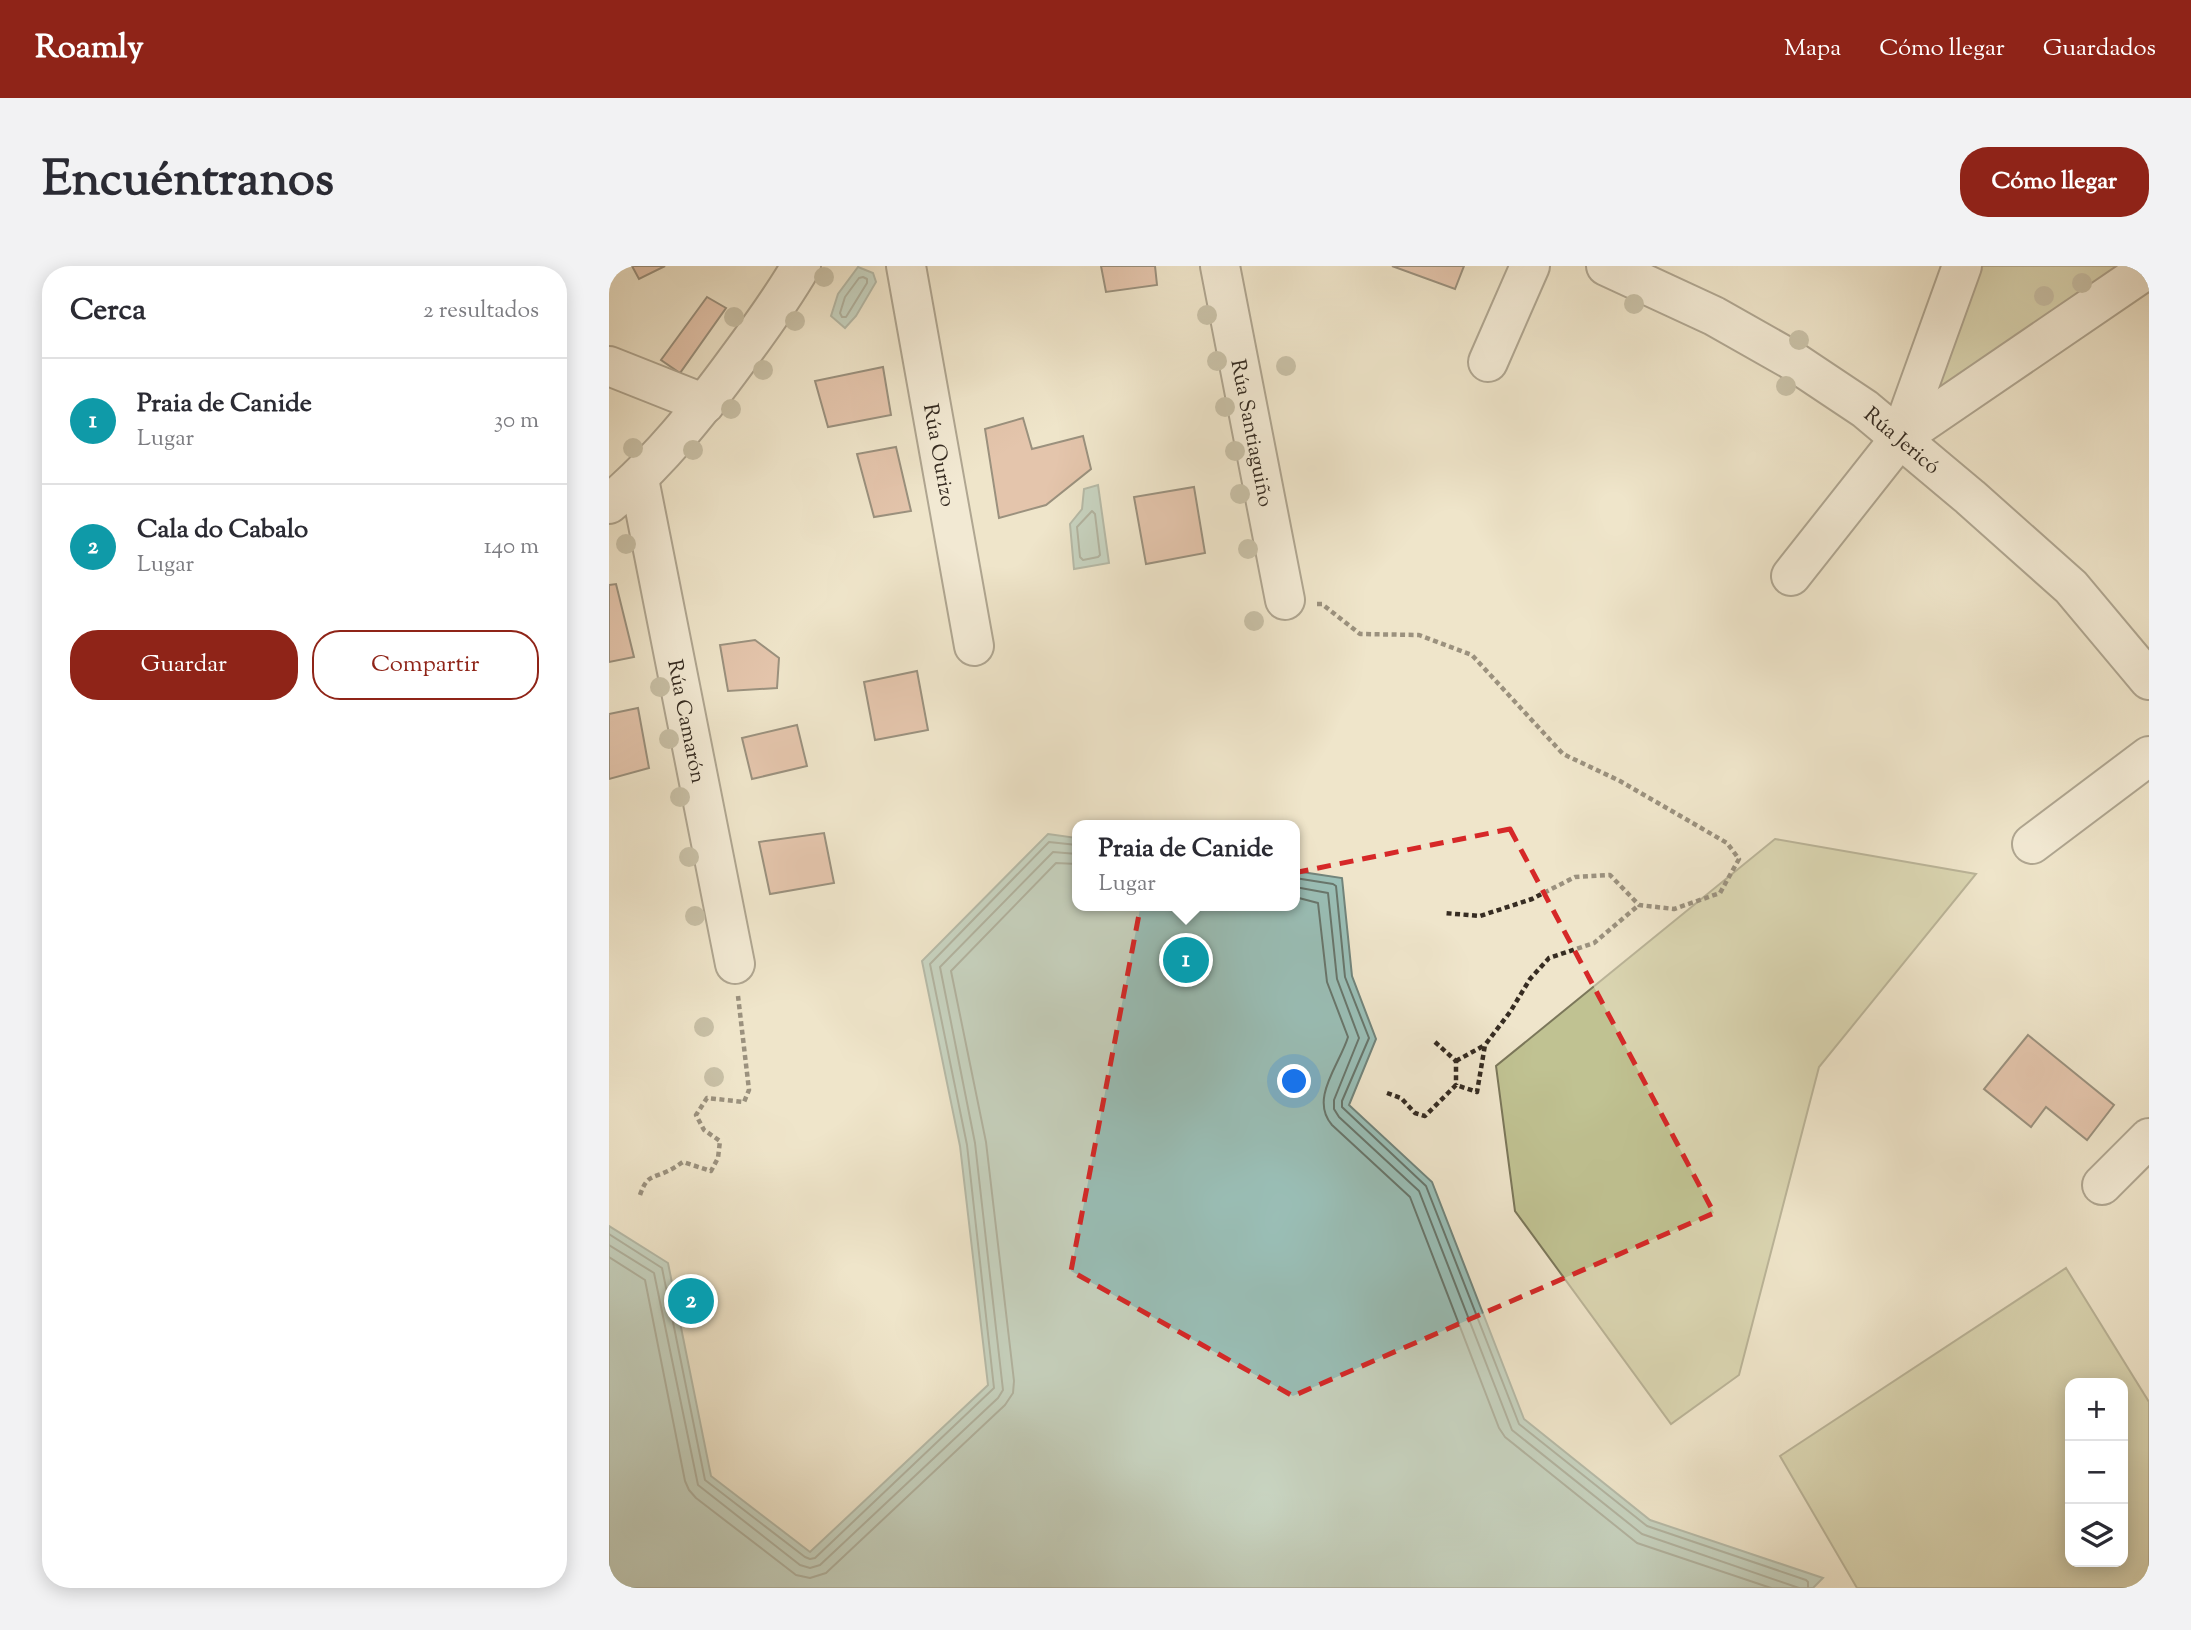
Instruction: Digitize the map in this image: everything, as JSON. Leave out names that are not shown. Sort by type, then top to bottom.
[{"type":"street","points":[[609,504],[639,479],[705,404],[780,301],[801,266]]},
{"type":"street","name":"Rúa Ourizo","points":[[906,266],[974,646]]},
{"type":"street","name":"Rúa Santiaguiño","points":[[1220,266],[1285,600]]},
{"type":"street","points":[[1488,362],[1530,266]]},
{"type":"street","name":"Rúa Jericó","points":[[1606,266],[1714,316],[1790,359],[1865,409],[2071,587],[2149,680]]},
{"type":"street","points":[[1900,438],[1962,266]]},
{"type":"street","points":[[1791,576],[1900,438],[2149,268]]},
{"type":"street","points":[[609,366],[705,404]]},
{"type":"street","name":"Rúa Camarón","points":[[639,479],[734,964]]},
{"type":"street","points":[[2032,844],[2149,756]]},
{"type":"street","points":[[2102,1185],[2149,1138]]},
{"type":"path","points":[[1285,600],[1322,604],[1360,634],[1419,635],[1472,655],[1563,754],[1620,781],[1727,843],[1739,859],[1720,893],[1674,909],[1639,905],[1610,875],[1575,877],[1532,899],[1480,916],[1444,913]]},
{"type":"path","points":[[1456,1061],[1485,1045],[1530,979],[1549,958],[1594,943],[1639,905]]},
{"type":"path","points":[[640,1195],[645,1181],[654,1175],[670,1171],[683,1162],[711,1171],[718,1158],[720,1141],[704,1130],[697,1115],[707,1098],[744,1102],[749,1090],[734,964]]},
{"type":"path","points":[[1387,1093],[1401,1098],[1415,1113],[1425,1116],[1456,1086],[1456,1061],[1435,1042]]},
{"type":"path","points":[[1456,1086],[1477,1092],[1485,1045]]},
{"type":"highlighted area","points":[[1510,829],[1714,1213],[1293,1396],[1071,1271],[1141,904]]},
{"type":"green space","points":[[1975,266],[2121,266],[1928,400]]},
{"type":"green space","points":[[1775,839],[1976,874],[1819,1067],[1739,1375],[1671,1424],[1515,1211],[1496,1066]]},
{"type":"green space","points":[[2066,1268],[2149,1402],[2149,1588],[1857,1588],[1780,1456]]},
{"type":"water","points":[[858,267],[873,273],[876,282],[856,316],[845,328],[831,316],[838,294]]},
{"type":"water","points":[[1098,485],[1109,563],[1074,569],[1070,524],[1082,509],[1084,489]]},
{"type":"water","points":[[1048,834],[1072,837],[1072,911],[1300,911],[1300,872],[1342,878],[1352,976],[1376,1039],[1349,1105],[1432,1182],[1524,1419],[1650,1520],[1823,1578],[1813,1588],[609,1588],[609,1226],[668,1263],[711,1476],[810,1552],[988,1385],[960,1146],[922,961]]},
{"type":"building","points":[[632,266],[665,266],[639,279]]},
{"type":"building","points":[[1101,266],[1155,266],[1157,285],[1106,292]]},
{"type":"building","points":[[1392,266],[1464,266],[1455,289]]},
{"type":"building","points":[[707,297],[726,308],[680,373],[661,360]]},
{"type":"building","points":[[883,367],[891,415],[828,427],[815,381]]},
{"type":"building","points":[[1023,418],[1032,449],[1083,436],[1091,469],[1046,505],[999,518],[985,429]]},
{"type":"building","points":[[896,447],[911,511],[874,517],[857,454]]},
{"type":"building","points":[[1194,487],[1205,553],[1146,564],[1134,497]]},
{"type":"building","points":[[616,584],[634,657],[609,662],[609,585]]},
{"type":"building","points":[[755,640],[779,658],[777,688],[728,691],[720,645]]},
{"type":"building","points":[[917,671],[928,730],[875,740],[864,682]]},
{"type":"building","points":[[638,708],[649,768],[609,779],[609,714]]},
{"type":"building","points":[[797,725],[807,766],[752,779],[742,738]]},
{"type":"building","points":[[824,833],[834,883],[770,894],[759,842]]},
{"type":"building","points":[[2028,1035],[2114,1105],[2087,1140],[2046,1107],[2031,1127],[1984,1089]]},
{"type":"place","name":"Praia de Canide","points":[[1186,960]]},
{"type":"place","name":"Cala do Cabalo","points":[[691,1301]]}]
